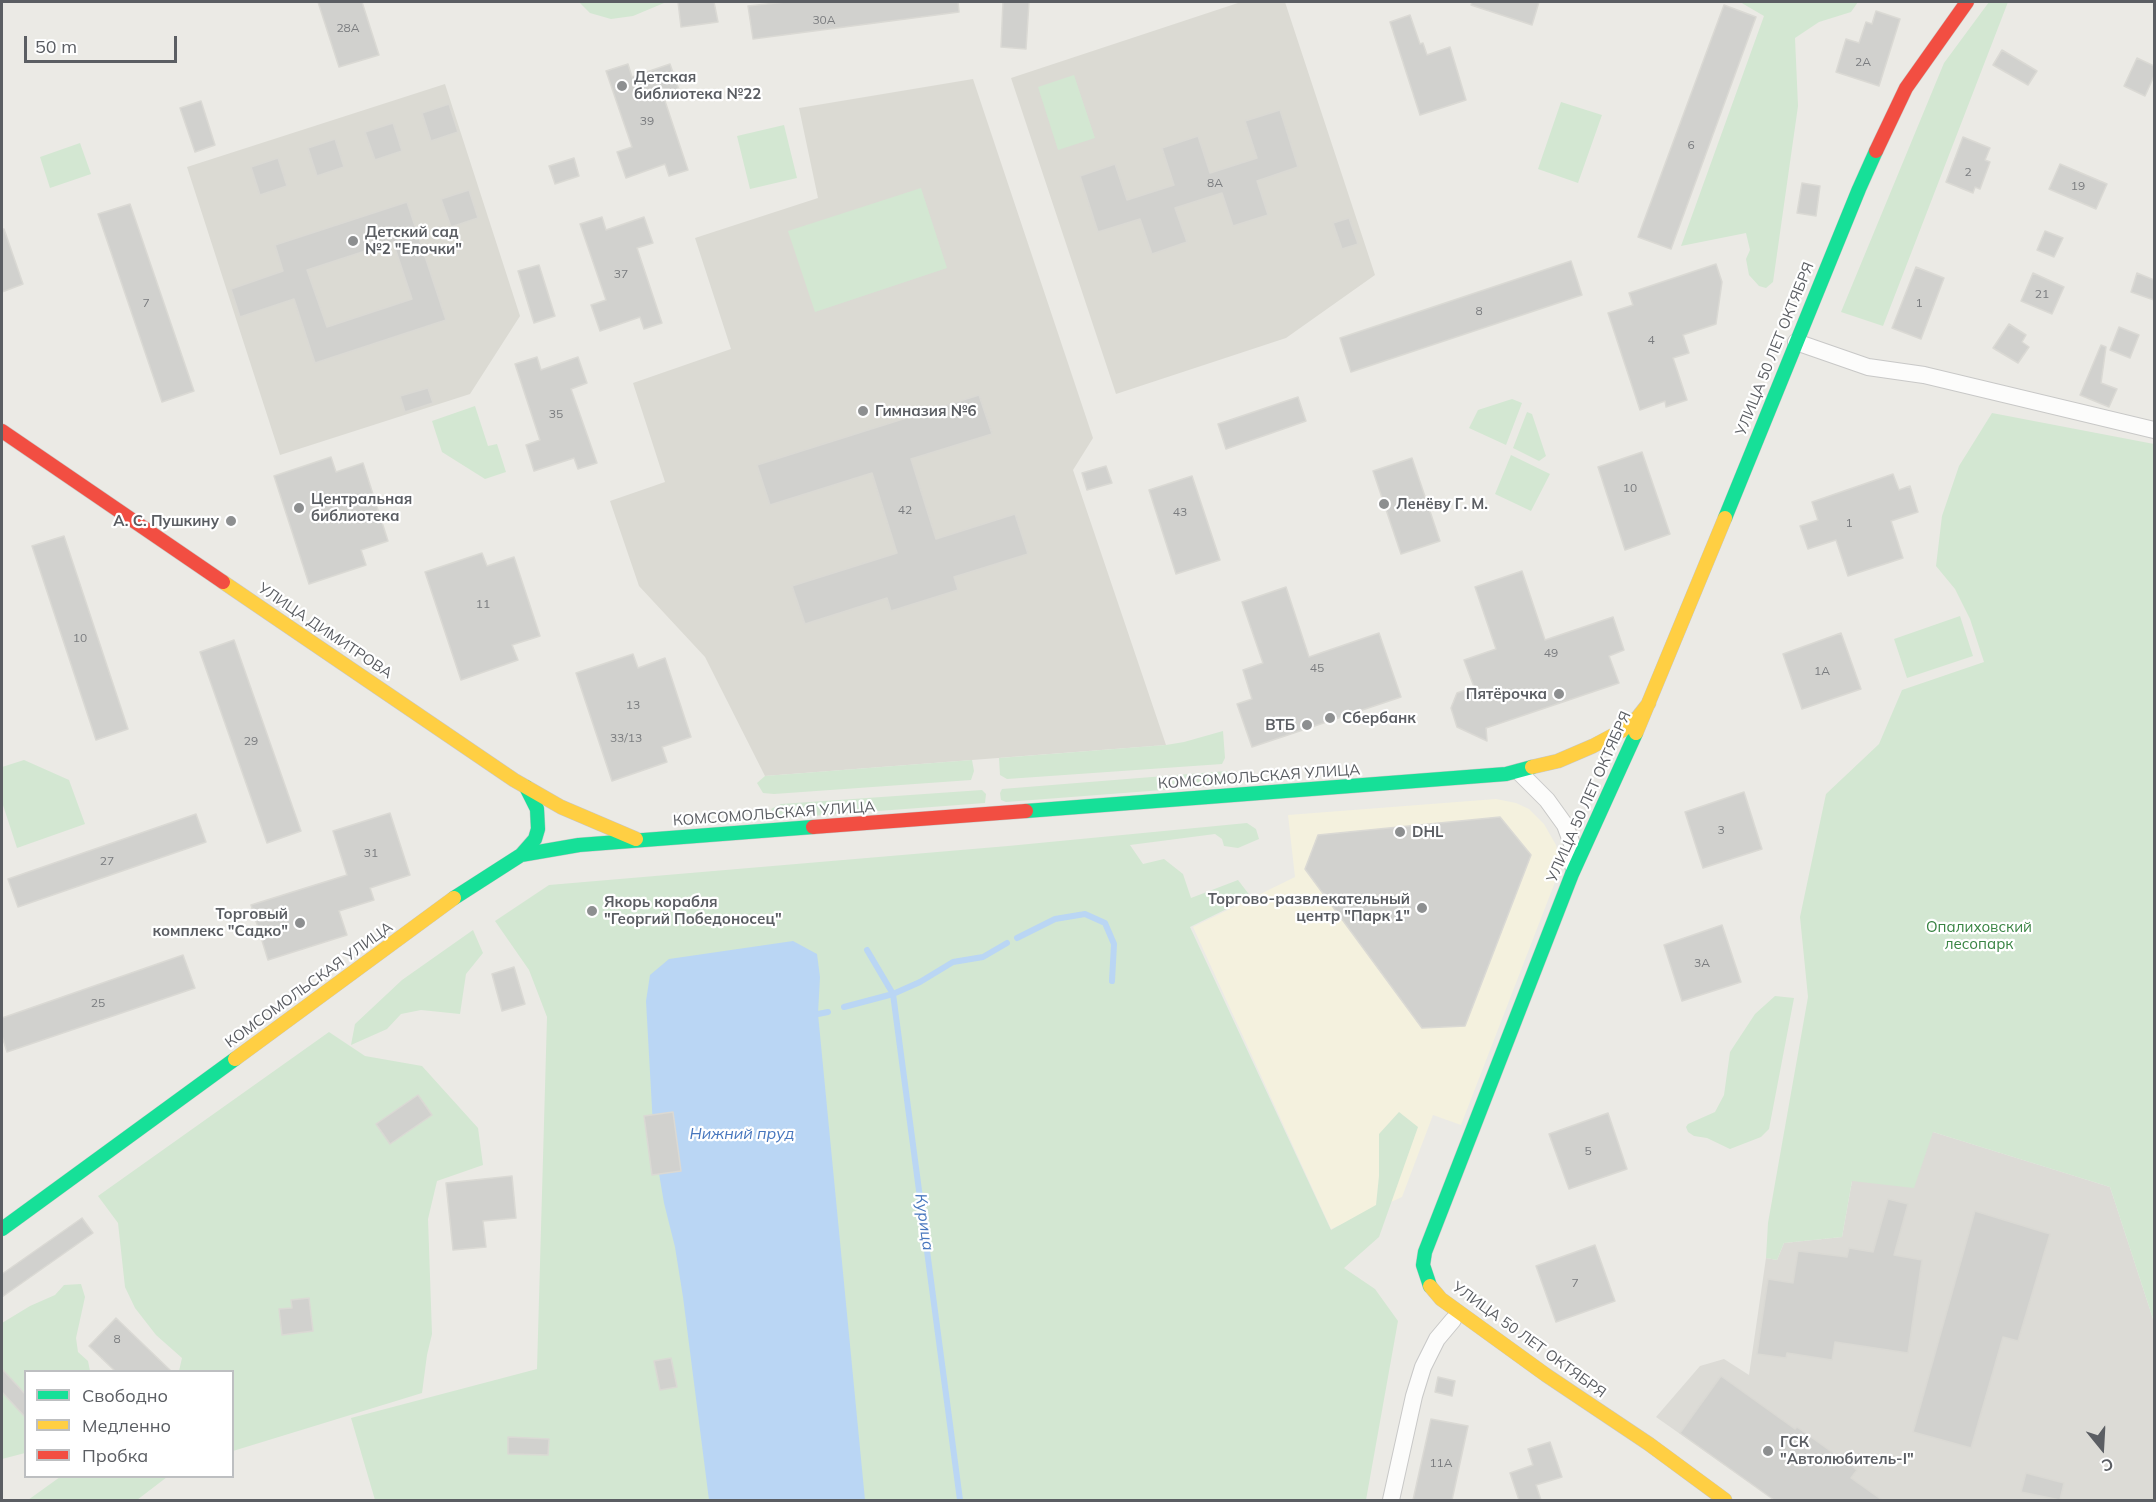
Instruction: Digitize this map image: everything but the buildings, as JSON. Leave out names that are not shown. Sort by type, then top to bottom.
[{"type":"street","name":"УЛИЦА 50 ЛЕТ ОКТЯБРЯ","points":[[1725,1500],[1649,1444],[1546,1375],[1450,1306],[1431,1288],[1426,1278],[1423,1265],[1425,1252],[1572,874],[1649,703],[1858,189],[1896,109],[1919,69],[1967,2]]},
{"type":"street","points":[[1796,342],[1868,367],[1924,375],[2154,430]]},
{"type":"street","name":"УЛИЦА ДИМИТРОВА","points":[[2,431],[526,787],[561,807],[641,841]]},
{"type":"street","name":"КОМСОМОЛЬСКАЯ УЛИЦА","points":[[2,1229],[463,892],[521,855],[579,845],[1457,779],[1519,772],[1558,761],[1610,738],[1638,717],[1649,703]]},
{"type":"street","points":[[1519,772],[1547,800],[1565,825],[1575,852],[1572,874]]},
{"type":"street","points":[[521,855],[535,839],[538,829],[537,809],[526,787]]},
{"type":"street","points":[[1390,1500],[1423,1367],[1437,1339],[1453,1320]]},
{"type":"shaded area","points":[[1241,2],[1285,2],[1375,275],[1286,338],[1116,394],[1011,78]]},
{"type":"shaded area","name":"Гимназия №6","points":[[973,79],[1093,438],[1073,470],[1166,745],[765,776],[705,657],[639,586],[610,501],[665,482],[633,383],[731,349],[695,238],[818,198],[799,108]]},
{"type":"shaded area","name":"Детский сад №2 \"Елочки\"","points":[[445,84],[520,316],[470,394],[280,455],[187,167]]},
{"type":"shaded area","points":[[1496,799],[1516,803],[1529,809],[1544,824],[1556,845],[1561,865],[1557,877],[1461,1125],[1433,1115],[1402,1197],[1331,1229],[1193,927],[1295,877],[1288,815]]},
{"type":"shaded area","points":[[1933,1132],[2110,1187],[2154,1322],[2154,1500],[1774,1500],[1656,1417],[1700,1366],[1724,1359],[1749,1375],[1766,1258],[1777,1260],[1784,1243],[1842,1237],[1852,1181]]},
{"type":"green space","points":[[579,2],[664,3],[633,16],[611,19],[590,13]]},
{"type":"green space","points":[[1740,2],[1858,2],[1851,12],[1819,22],[1795,38],[1798,106],[1773,282],[1766,288],[1759,286],[1749,275],[1746,259],[1750,250],[1746,233],[1681,246],[1764,16]]},
{"type":"green space","points":[[1989,2],[2008,2],[1883,326],[1841,312],[1944,63]]},
{"type":"green space","points":[[1074,75],[1095,138],[1058,150],[1038,87]]},
{"type":"green space","points":[[1561,102],[1602,115],[1578,183],[1538,169]]},
{"type":"green space","points":[[784,125],[797,178],[750,189],[737,136]]},
{"type":"green space","points":[[80,143],[91,174],[50,188],[40,157]]},
{"type":"green space","points":[[921,188],[947,268],[815,312],[788,231]]},
{"type":"green space","points":[[1512,399],[1522,403],[1506,445],[1469,428],[1478,410]]},
{"type":"green space","points":[[475,406],[488,446],[497,444],[506,472],[485,479],[442,452],[432,421]]},
{"type":"green space","points":[[1527,412],[1532,414],[1546,456],[1539,461],[1513,448]]},
{"type":"green space","name":"Опалиховский лесопарк","points":[[1992,413],[2154,444],[2154,1322],[2110,1187],[1933,1132],[1914,1188],[1852,1181],[1842,1237],[1784,1243],[1777,1260],[1766,1258],[1768,1223],[1808,997],[1800,917],[1826,794],[1879,744],[1902,690],[1984,662],[1970,619],[1955,589],[1936,566],[1942,516],[1959,466]]},
{"type":"green space","points":[[1511,455],[1550,474],[1531,511],[1495,494]]},
{"type":"green space","points":[[1960,616],[1973,656],[1907,678],[1894,639]]},
{"type":"green space","points":[[1223,731],[1225,758],[1222,764],[1007,779],[1000,775],[999,758],[1166,745]]},
{"type":"green space","points":[[24,760],[69,780],[85,824],[17,848],[2,802],[2,767]]},
{"type":"green space","points":[[972,760],[974,771],[971,780],[774,794],[763,793],[757,783],[765,776]]},
{"type":"green space","points":[[1227,771],[1228,785],[1006,802],[1001,800],[1000,793],[1002,789]]},
{"type":"green space","points":[[982,790],[986,794],[985,803],[785,818],[776,817],[771,809],[781,804]]},
{"type":"green space","points":[[1247,823],[1256,829],[1259,839],[1238,848],[1224,846],[1222,839],[1215,834],[1130,845],[1143,864],[1164,859],[1183,874],[1191,898],[1238,880],[1251,897],[1190,927],[1331,1230],[1376,1205],[1379,1134],[1399,1112],[1418,1127],[1379,1237],[1344,1268],[1375,1289],[1398,1321],[1366,1500],[375,1500],[351,1418],[537,1369],[547,1017],[529,970],[495,921],[549,885]]},
{"type":"green space","points":[[473,930],[483,953],[466,974],[460,1014],[421,1010],[401,1014],[387,1029],[351,1045],[355,1024],[402,980]]},
{"type":"green space","points":[[1775,996],[1794,998],[1769,1129],[1761,1137],[1730,1149],[1707,1138],[1694,1136],[1688,1132],[1686,1127],[1715,1112],[1724,1095],[1730,1052],[1755,1014]]},
{"type":"green space","points":[[329,1032],[365,1056],[422,1066],[478,1128],[483,1165],[437,1181],[428,1219],[432,1334],[422,1393],[234,1451],[234,1370],[179,1370],[182,1358],[156,1335],[135,1308],[125,1287],[118,1223],[98,1196]]},
{"type":"green space","points":[[81,1284],[85,1297],[76,1338],[78,1352],[88,1361],[90,1370],[24,1370],[24,1453],[2,1459],[2,1323],[30,1306],[55,1295],[64,1285]]},
{"type":"green space","points":[[59,1478],[166,1478],[137,1500],[28,1500]]},
{"type":"water","name":"Нижний пруд","points":[[793,941],[817,954],[820,977],[818,1014],[865,1500],[709,1500],[683,1297],[654,1144],[646,1001],[650,975],[669,959]]},
{"type":"waterway","points":[[1017,938],[1055,919],[1085,914],[1105,923],[1114,944],[1112,981]]},
{"type":"waterway","points":[[844,1007],[893,994],[920,982],[953,962],[983,957],[1007,943]]},
{"type":"waterway","name":"Курица","points":[[867,950],[893,994],[960,1500]]},
{"type":"waterway","points":[[818,1014],[828,1012]]},
{"type":"traffic: fast","points":[[1725,518],[1876,151]]},
{"type":"traffic: fast","points":[[1430,1286],[1423,1265],[1425,1252],[1572,874],[1636,733]]},
{"type":"traffic: fast","points":[[1026,811],[1506,774],[1532,767]]},
{"type":"traffic: fast","points":[[521,855],[535,839],[538,829],[537,809],[526,787]]},
{"type":"traffic: fast","points":[[454,898],[521,855],[579,845],[813,827]]},
{"type":"traffic: fast","points":[[2,1229],[235,1059]]},
{"type":"traffic: slow","points":[[1636,733],[1725,518]]},
{"type":"traffic: slow","points":[[223,582],[514,780],[561,807],[636,839]]},
{"type":"traffic: slow","points":[[1532,767],[1558,761],[1623,730],[1649,703]]},
{"type":"traffic: slow","points":[[235,1059],[454,898]]},
{"type":"traffic: slow","points":[[1430,1286],[1441,1299],[1546,1375],[1649,1444],[1725,1500]]},
{"type":"traffic: jam","points":[[1876,151],[1906,88],[1967,2]]},
{"type":"traffic: jam","points":[[2,431],[223,582]]},
{"type":"traffic: jam","points":[[813,827],[1026,811]]},
{"type":"place","name":"Детская библиотека №22","points":[[622,86]]},
{"type":"place","name":"Детский сад №2 \"Елочки\"","points":[[353,241]]},
{"type":"place","name":"Гимназия №6","points":[[863,411]]},
{"type":"place","name":"Ленёву Г. М.","points":[[1384,504]]},
{"type":"place","name":"Центральная библиотека","points":[[299,508]]},
{"type":"place","name":"А. С. Пушкину","points":[[231,521]]},
{"type":"place","name":"Пятёрочка","points":[[1559,694]]},
{"type":"place","name":"Сбербанк","points":[[1330,718]]},
{"type":"place","name":"ВТБ","points":[[1307,725]]},
{"type":"place","name":"DHL","points":[[1400,832]]},
{"type":"place","name":"Торгово-развлекательный центр \"Парк 1\"","points":[[1422,908]]},
{"type":"place","name":"Якорь корабля \"Георгий Победоносец\"","points":[[592,911]]},
{"type":"place","name":"Торговый комплекс \"Садко\"","points":[[300,923]]},
{"type":"place","name":"ГСК \"Автолюбитель-I\"","points":[[1768,1451]]}]
